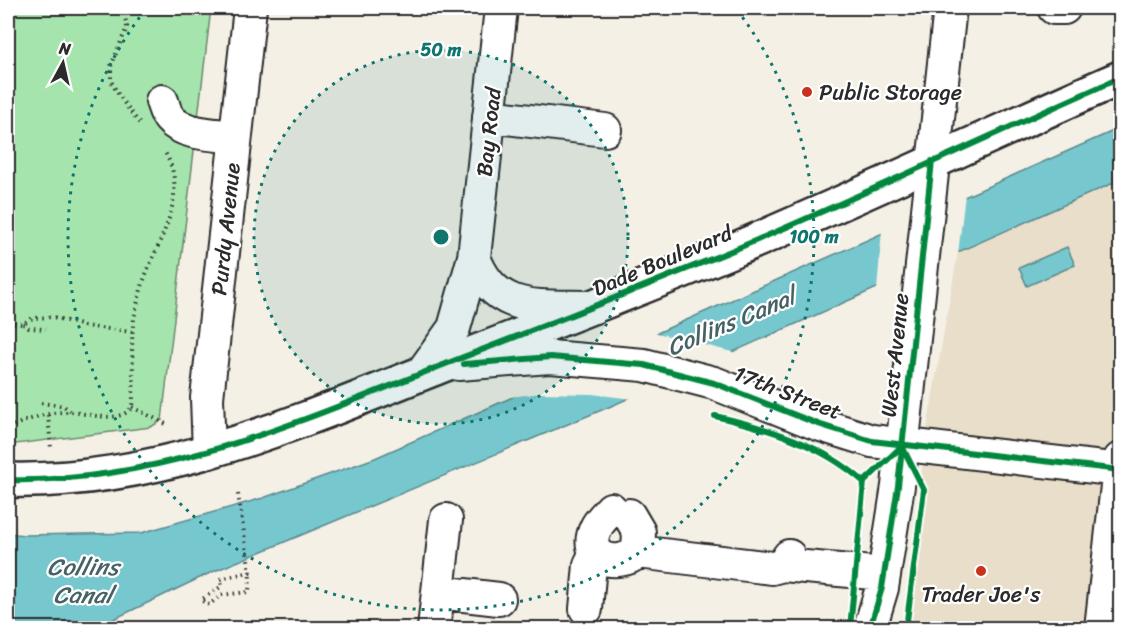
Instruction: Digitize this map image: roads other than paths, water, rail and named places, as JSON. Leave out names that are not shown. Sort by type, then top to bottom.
[{"type":"main road","name":"Dade Boulevard","points":[[8,480],[107,475],[152,468],[287,426],[595,307],[746,244],[1120,78]]},
{"type":"street","name":"Purdy Avenue","points":[[209,452],[207,398],[250,8]]},
{"type":"street","name":"Bay Road","points":[[432,370],[454,328],[474,257],[501,8]]},
{"type":"street","name":"West Avenue","points":[[882,628],[883,581],[902,446],[950,8]]},
{"type":"street","points":[[1054,8],[1064,8]]},
{"type":"street","points":[[162,101],[170,119],[177,124],[200,132],[235,136]]},
{"type":"street","points":[[489,116],[605,130]]},
{"type":"street","points":[[474,257],[480,274],[488,286],[504,299],[526,304],[595,307]]},
{"type":"street","name":"17th Street","points":[[432,370],[528,357],[592,358],[644,365],[714,383],[851,436],[902,446],[1120,467]]},
{"type":"street","points":[[1101,628],[1120,467]]},
{"type":"street","points":[[620,512],[639,532],[638,552],[629,560],[617,562],[605,559],[596,552],[593,541],[596,528],[620,512]]},
{"type":"street","points":[[434,628],[446,520]]},
{"type":"street","points":[[586,609],[590,565],[596,552]]},
{"type":"street","points":[[638,552],[772,568],[786,560],[883,581]]},
{"type":"street","name":"West Avenue","points":[[870,628],[883,581]]},
{"type":"street","points":[[438,592],[499,599]]},
{"type":"water","name":"Collins Canal","points":[[1120,128],[1120,180],[609,407],[210,573],[95,628],[8,628],[8,533],[24,535],[141,533],[263,498],[375,458]]},
{"type":"water","points":[[1067,247],[1075,265],[1027,286],[1019,268]]},
{"type":"place","name":"Public Storage","points":[[807,92]]},
{"type":"place","name":"Trader Joe's","points":[[981,571]]}]
